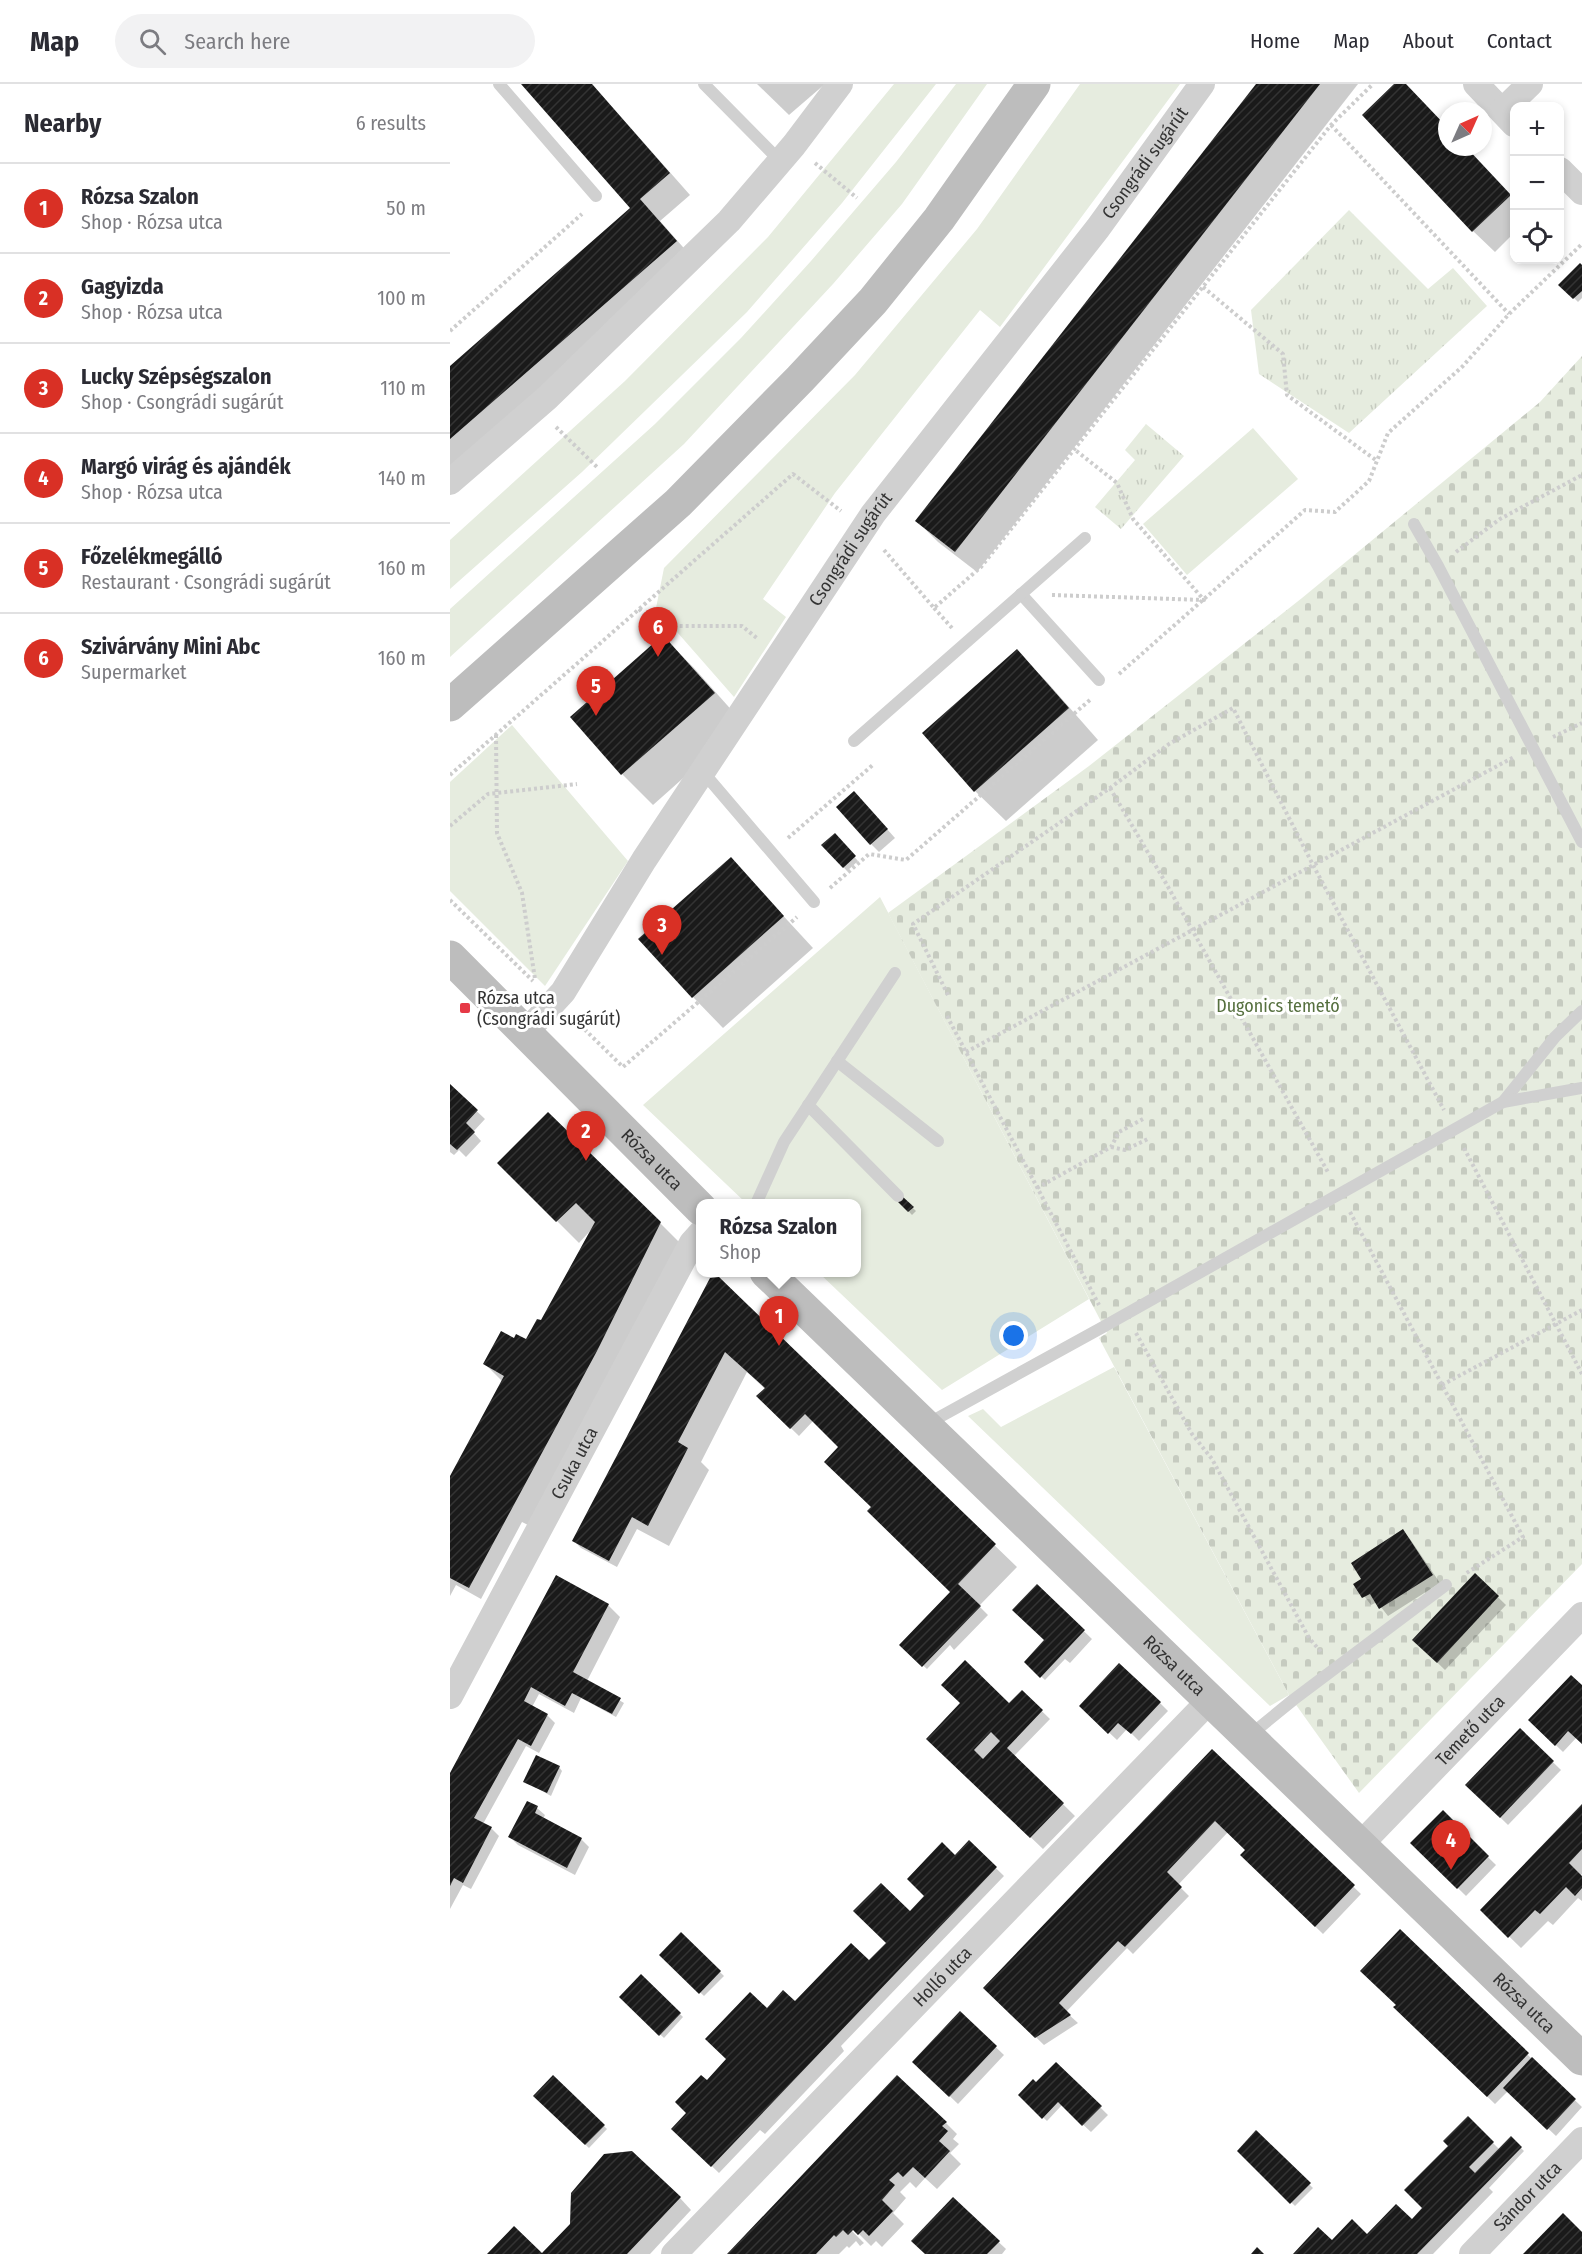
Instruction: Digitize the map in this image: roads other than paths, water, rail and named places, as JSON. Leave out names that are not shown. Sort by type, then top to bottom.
[{"type":"street","points":[[450,482],[536,407],[729,221],[787,153],[840,84]]},
{"type":"street","points":[[450,705],[678,503],[808,371],[873,301],[939,219],[1034,84]]},
{"type":"street","name":"Csongrádi sugárút","points":[[525,1033],[563,992],[644,860],[864,528],[1098,228],[1202,84]]},
{"type":"street","points":[[1476,84],[1508,117],[1530,84]]},
{"type":"street","points":[[1564,174],[1582,192]]},
{"type":"street","name":"Rózsa utca","points":[[450,957],[696,1204]]},
{"type":"street","name":"Csuka utca","points":[[450,1696],[686,1253],[696,1240]]},
{"type":"street","name":"Rózsa utca","points":[[771,1277],[1582,2059]]},
{"type":"street","name":"Temető utca","points":[[1360,1845],[1582,1615]]},
{"type":"street","name":"Holló utca","points":[[674,2254],[1210,1700]]},
{"type":"street","name":"Sándor utca","points":[[1472,2254],[1582,2140]]},
{"type":"lane","points":[[499,84],[596,196]]},
{"type":"lane","points":[[704,84],[787,153]]},
{"type":"lane","points":[[1414,524],[1582,842]]},
{"type":"lane","points":[[854,741],[1085,538]]},
{"type":"lane","points":[[1021,594],[1099,680]]},
{"type":"lane","points":[[703,772],[814,902]]},
{"type":"lane","points":[[758,1199],[784,1142],[895,973]]},
{"type":"lane","points":[[1503,1102],[1555,1036],[1582,1011]]},
{"type":"lane","points":[[837,1061],[938,1141]]},
{"type":"lane","points":[[924,1426],[1503,1102],[1582,1088]]},
{"type":"lane","points":[[808,1105],[898,1196]]},
{"type":"lane","points":[[1248,1737],[1446,1585]]},
{"type":"place","name":"Szivárvány Mini Abc","points":[[658,657]]},
{"type":"place","name":"Főzelékmegálló","points":[[596,716]]},
{"type":"place","name":"Lucky Szépségszalon","points":[[662,955]]},
{"type":"place","name":"Rózsa utca (Csongrádi sugárút)","points":[[465,1008]]},
{"type":"place","name":"Gagyizda","points":[[586,1161]]},
{"type":"place","name":"Rózsa Szalon","points":[[779,1346]]},
{"type":"place","name":"Margó virág és ajándék","points":[[1451,1870]]},
{"type":"park label","name":"Dugonics temető","points":[[1278,1006]]}]
